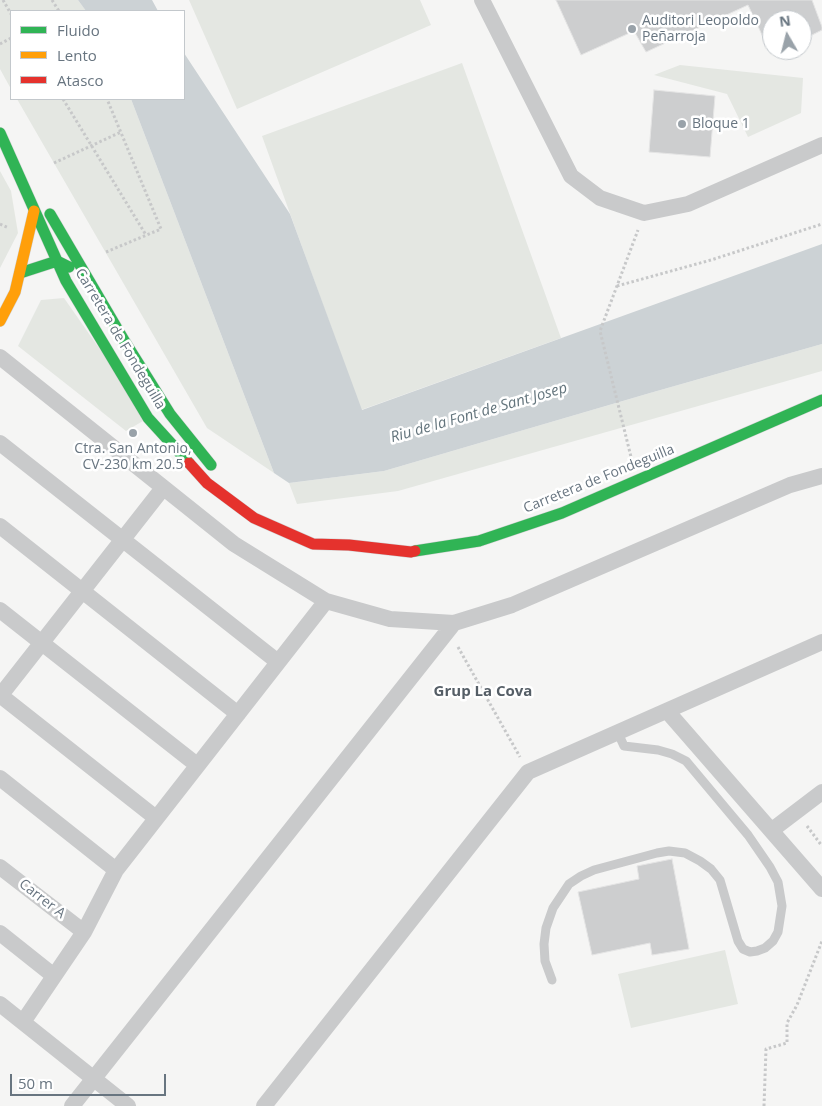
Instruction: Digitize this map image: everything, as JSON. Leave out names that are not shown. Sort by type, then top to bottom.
[{"type":"main road","name":"Carretera de Fondeguilla","points":[[0,129],[170,414],[215,471]]},
{"type":"main road","name":"Carretera de Fondeguilla","points":[[0,134],[66,281],[148,418],[207,483],[254,518],[313,544],[349,545],[411,552],[478,541],[562,513],[822,400]]},
{"type":"main road","points":[[0,321],[20,290],[20,273],[34,211]]},
{"type":"main road","points":[[60,231],[57,261],[50,278],[66,281]]},
{"type":"main road","points":[[20,273],[57,261],[77,272],[106,326],[126,342]]},
{"type":"main road","name":"Carretera de Fondeguilla","points":[[319,533],[349,545]]},
{"type":"street","points":[[482,0],[571,176],[600,198],[644,213],[688,204],[822,145]]},
{"type":"street","points":[[0,357],[234,544],[326,601],[390,619],[454,623],[512,605],[790,486],[822,476]]},
{"type":"street","points":[[0,444],[278,662]]},
{"type":"street","points":[[156,818],[0,695],[163,488]]},
{"type":"street","points":[[0,526],[238,714]]},
{"type":"street","points":[[22,1022],[84,932],[116,870],[326,601]]},
{"type":"street","points":[[0,610],[197,765]]},
{"type":"street","points":[[72,1106],[454,623]]},
{"type":"street","points":[[264,1106],[528,772],[822,642]]},
{"type":"street","points":[[667,711],[822,889]]},
{"type":"street","points":[[0,778],[116,870]]},
{"type":"street","points":[[772,830],[822,792]]},
{"type":"street","name":"Carrer A","points":[[0,867],[84,932]]},
{"type":"street","points":[[0,933],[54,976]]},
{"type":"street","points":[[0,1004],[128,1106]]},
{"type":"lane","points":[[552,980],[545,961],[544,944],[546,928],[553,908],[569,884],[594,870],[657,853],[669,851],[685,853],[711,869],[720,880],[738,941],[743,949],[750,952],[765,948],[773,941],[778,932],[782,906],[778,882],[748,835],[686,761],[658,750],[624,746],[618,733]]},
{"type":"path","points":[[3,0],[10,12]]},
{"type":"path","points":[[64,100],[146,235]]},
{"type":"path","points":[[106,252],[161,229],[107,100]]},
{"type":"path","points":[[54,163],[121,132]]},
{"type":"path","points":[[637,481],[600,331],[644,213]]},
{"type":"path","points":[[617,286],[710,260],[822,224]]},
{"type":"path","points":[[454,623],[453,638],[528,772]]},
{"type":"path","points":[[796,812],[822,846]]},
{"type":"path","points":[[764,1106],[766,1049],[786,1043],[787,1023],[798,1005],[822,941]]},
{"type":"shaded area","points":[[0,0],[78,0],[85,10],[10,10],[10,87],[0,69]]},
{"type":"shaded area","points":[[189,0],[420,0],[431,25],[237,109]]},
{"type":"shaded area","points":[[462,63],[561,338],[361,410],[262,136]]},
{"type":"shaded area","points":[[680,65],[803,78],[801,113],[748,137],[727,94],[654,75]]},
{"type":"shaded area","points":[[18,100],[131,100],[274,473],[207,428]]},
{"type":"shaded area","points":[[0,171],[11,191],[18,233],[0,268]]},
{"type":"shaded area","points":[[64,298],[148,418],[126,431],[18,346],[41,300]]},
{"type":"shaded area","points":[[822,344],[822,371],[398,491],[297,504],[289,483],[384,471]]},
{"type":"shaded area","points":[[725,950],[738,1004],[631,1028],[618,974]]},
{"type":"water","points":[[78,0],[152,0],[157,10],[85,10]]},
{"type":"water","name":"Riu de la Font de Sant Josep","points":[[185,55],[290,214],[362,410],[822,244],[822,344],[384,471],[289,483],[274,473],[131,100],[185,100]]},
{"type":"building","name":"Auditori Leopoldo Peñarroja","points":[[556,0],[812,0],[822,27],[822,30],[812,35],[812,10],[762,10],[762,35],[748,5],[646,52],[634,31],[581,55]]},
{"type":"building","name":"Bloque 1","points":[[654,90],[715,96],[710,157],[649,152]]},
{"type":"building","points":[[672,859],[689,949],[652,955],[650,943],[592,955],[578,892],[639,879],[637,866]]},
{"type":"traffic: fast","points":[[0,133],[66,281],[148,418],[189,463]]},
{"type":"traffic: fast","points":[[50,214],[125,342],[170,414],[211,465]]},
{"type":"traffic: fast","points":[[20,273],[57,261],[69,267]]},
{"type":"traffic: fast","points":[[415,551],[479,541],[562,513],[822,400]]},
{"type":"traffic: slow","points":[[0,321],[15,292],[34,211]]},
{"type":"traffic: jam","points":[[189,463],[207,483],[254,518],[313,544],[415,551]]},
{"type":"place","name":"Auditori Leopoldo Peñarroja","points":[[632,29]]},
{"type":"place","name":"Bloque 1","points":[[682,124]]},
{"type":"place","name":"Ctra. San Antonio, CV-230 km 20.5","points":[[133,433]]},
{"type":"district","name":"Grup La Cova","points":[[483,692]]}]
